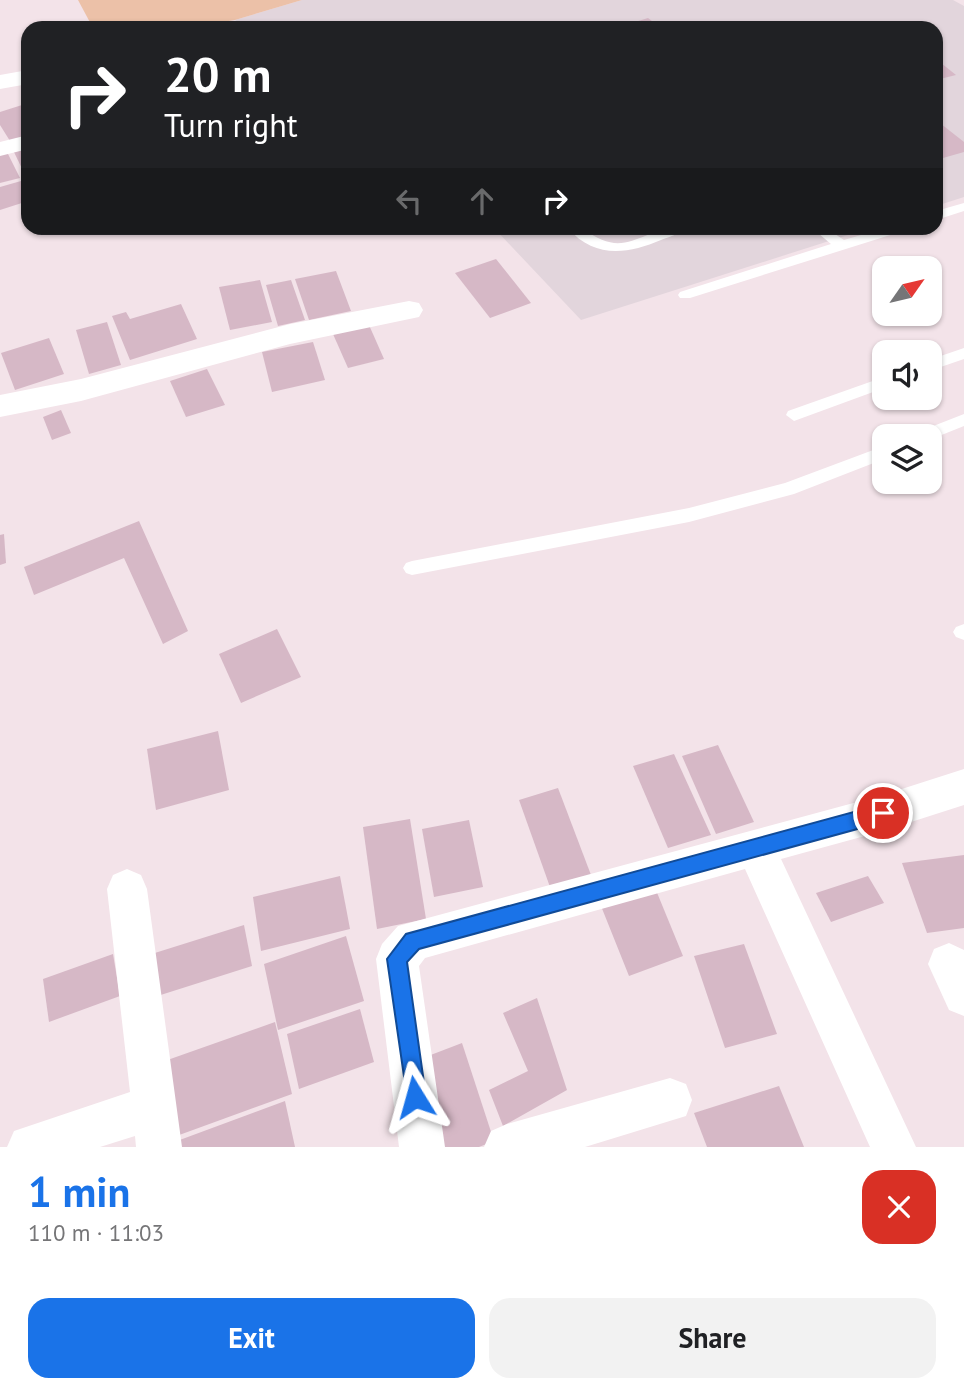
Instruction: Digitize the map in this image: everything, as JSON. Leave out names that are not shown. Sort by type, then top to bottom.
[{"type":"street","points":[[0,82],[21,78]]},
{"type":"street","points":[[0,149],[21,144]]},
{"type":"street","points":[[0,406],[40,400],[290,334],[409,310]]},
{"type":"street","points":[[422,1147],[397,959],[413,941],[883,813],[964,787]]},
{"type":"street","points":[[755,847],[893,1147]]},
{"type":"street","points":[[30,1147],[157,1127],[127,889]]},
{"type":"street","points":[[508,1147],[670,1100]]},
{"type":"lane","points":[[943,214],[964,207]]},
{"type":"lane","points":[[583,235],[602,248],[616,250],[659,235]]},
{"type":"lane","points":[[827,235],[841,245]]},
{"type":"lane","points":[[685,295],[875,235]]},
{"type":"lane","points":[[942,361],[964,353]]},
{"type":"lane","points":[[794,415],[872,386]]},
{"type":"lane","points":[[942,429],[964,420]]},
{"type":"lane","points":[[412,568],[689,515],[788,489],[872,457]]},
{"type":"shaded area","points":[[78,0],[302,0],[229,21],[89,21]]},
{"type":"shaded area","points":[[302,0],[953,0],[964,6],[964,197],[943,204],[943,21],[235,20]]},
{"type":"shaded area","points":[[501,235],[848,235],[581,320]]},
{"type":"building","points":[[943,65],[956,75],[943,78]]},
{"type":"building","points":[[21,105],[21,138],[10,141],[0,125],[0,112]]},
{"type":"building","points":[[943,126],[964,142],[964,152],[943,158]]},
{"type":"building","points":[[21,145],[21,167],[12,148]]},
{"type":"building","points":[[6,150],[20,178],[0,183],[0,152]]},
{"type":"building","points":[[21,181],[21,203],[0,210],[0,187]]},
{"type":"building","points":[[496,259],[531,303],[490,318],[455,273]]},
{"type":"building","points":[[336,271],[351,311],[309,320],[295,279]]},
{"type":"building","points":[[260,280],[272,322],[230,330],[219,287]]},
{"type":"building","points":[[291,280],[305,320],[278,326],[266,285]]},
{"type":"building","points":[[181,304],[197,339],[130,360],[112,316],[126,312],[130,319]]},
{"type":"building","points":[[107,322],[121,365],[89,374],[76,330]]},
{"type":"building","points":[[369,325],[384,359],[348,368],[333,334]]},
{"type":"building","points":[[49,338],[64,374],[15,390],[1,353]]},
{"type":"building","points":[[313,342],[325,380],[272,392],[262,352]]},
{"type":"building","points":[[207,369],[225,405],[186,417],[170,381]]},
{"type":"building","points":[[61,410],[71,433],[52,440],[43,417]]},
{"type":"building","points":[[139,521],[188,631],[163,644],[124,558],[34,595],[24,567]]},
{"type":"building","points":[[4,534],[6,563],[0,565],[0,535]]},
{"type":"building","points":[[277,629],[301,677],[241,703],[219,654]]},
{"type":"building","points":[[218,731],[229,790],[156,810],[147,749]]},
{"type":"building","points":[[718,745],[754,822],[716,834],[682,756]]},
{"type":"building","points":[[674,754],[711,835],[668,848],[633,766]]},
{"type":"building","points":[[558,788],[591,875],[550,887],[519,800]]},
{"type":"building","points":[[410,819],[426,919],[377,929],[363,827]]},
{"type":"building","points":[[469,820],[483,887],[434,897],[422,829]]},
{"type":"building","points":[[964,855],[964,928],[927,933],[902,863]]},
{"type":"building","points":[[340,876],[350,929],[261,951],[253,897]]},
{"type":"building","points":[[868,876],[884,903],[831,922],[816,893]]},
{"type":"building","points":[[651,878],[683,956],[629,976],[597,896]]},
{"type":"building","points":[[244,925],[252,966],[148,999],[142,957]]},
{"type":"building","points":[[346,936],[364,1001],[278,1030],[264,964]]},
{"type":"building","points":[[744,944],[777,1034],[725,1048],[694,956]]},
{"type":"building","points":[[113,954],[120,996],[49,1022],[43,979]]},
{"type":"building","points":[[537,998],[567,1090],[503,1126],[489,1090],[528,1071],[503,1013]]},
{"type":"building","points":[[360,1009],[374,1062],[299,1089],[287,1034]]},
{"type":"building","points":[[275,1022],[292,1094],[171,1138],[159,1063]]},
{"type":"building","points":[[462,1043],[494,1141],[479,1147],[440,1147],[415,1061]]},
{"type":"building","points":[[779,1086],[804,1147],[707,1147],[694,1113]]},
{"type":"building","points":[[285,1101],[295,1147],[178,1147],[177,1141]]},
{"type":"route","points":[[415,1097],[397,959],[413,941],[883,813]]}]
